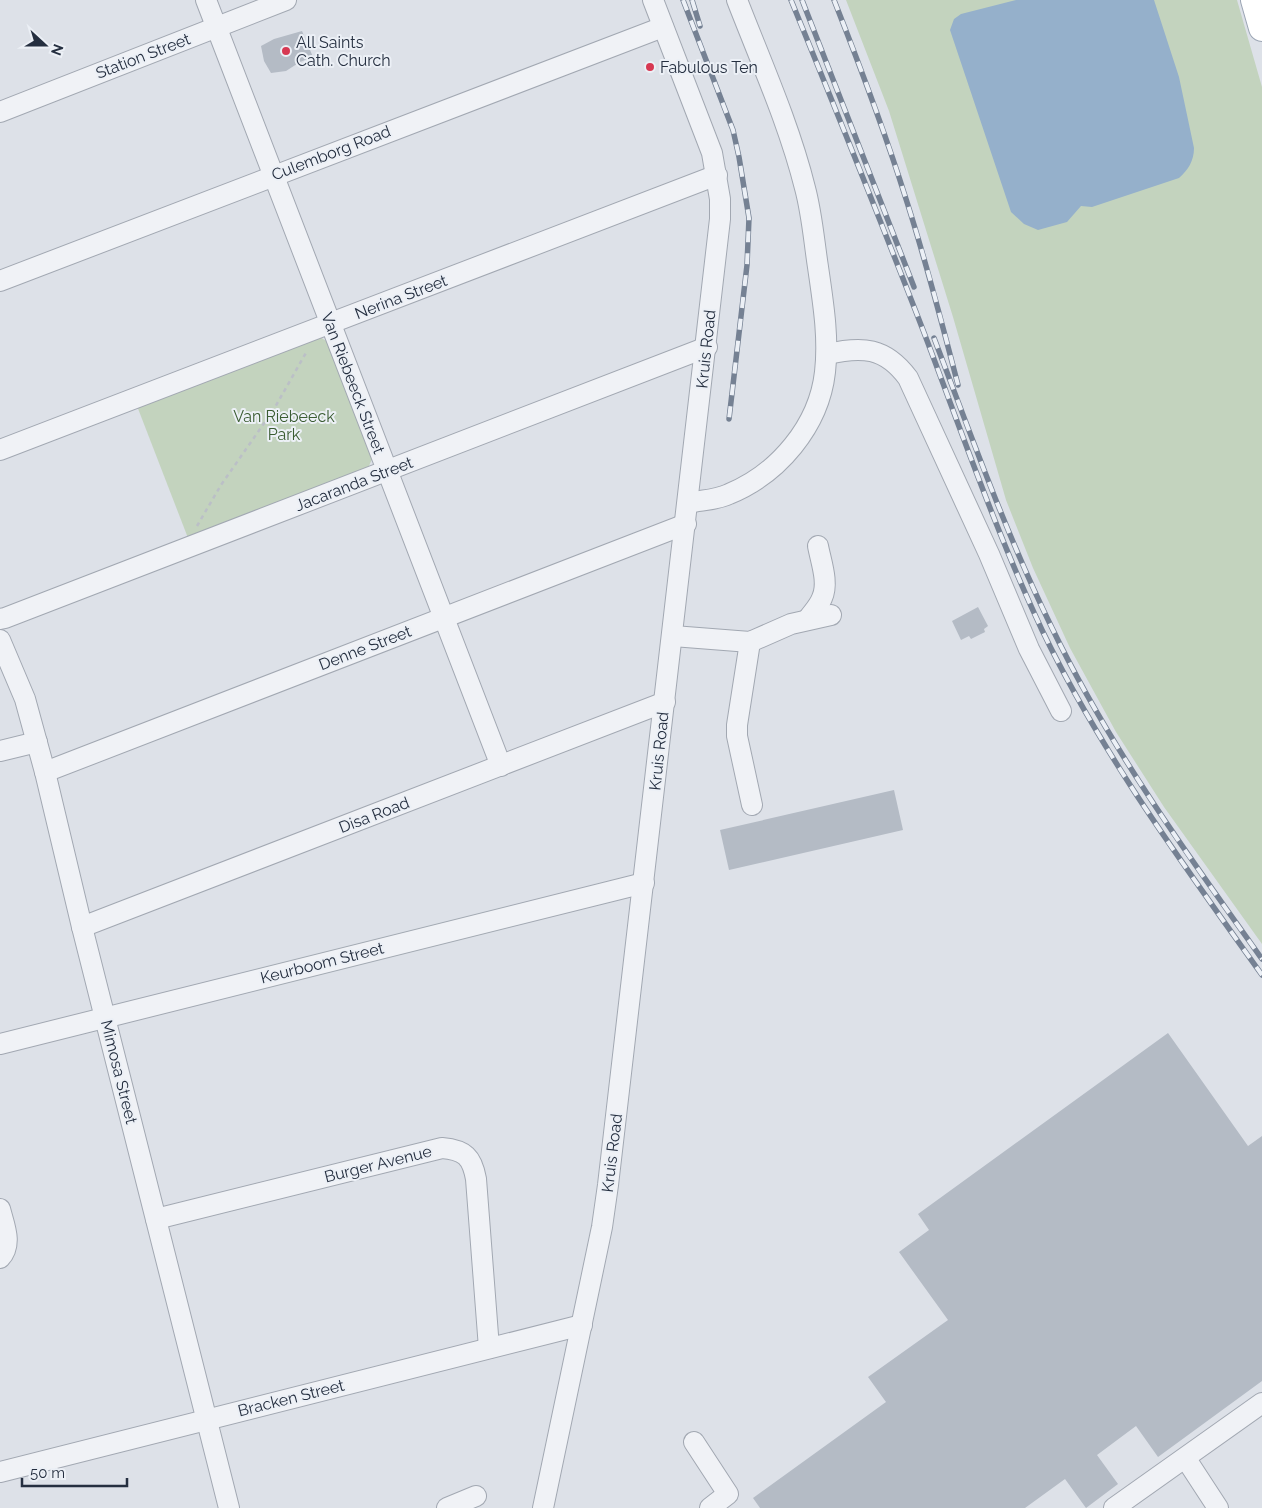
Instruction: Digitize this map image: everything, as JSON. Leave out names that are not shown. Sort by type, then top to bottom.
[{"type":"main road","points":[[1254,0],[1262,28]]},
{"type":"street","name":"Van Riebeeck Street","points":[[206,0],[274,176],[324,327],[388,471],[501,766]]},
{"type":"street","name":"Station Street","points":[[0,112],[286,0]]},
{"type":"street","name":"Kruis Road","points":[[543,1508],[602,1227],[607,1194],[707,347],[720,219],[717,175],[709,145],[652,0]]},
{"type":"street","points":[[688,503],[728,495],[747,485],[764,474],[793,447],[803,434],[816,408],[825,374],[825,313],[806,190],[788,131],[737,0]]},
{"type":"street","name":"Culemborg Road","points":[[0,281],[663,27]]},
{"type":"street","name":"Nerina Street","points":[[0,450],[717,175]]},
{"type":"street","name":"Jacaranda Street","points":[[0,619],[707,347]]},
{"type":"street","points":[[826,354],[854,349],[880,354],[898,365],[908,378],[989,554],[1030,649],[1061,711]]},
{"type":"street","name":"Denne Street","points":[[45,772],[686,524]]},
{"type":"street","points":[[808,619],[822,599],[825,590],[818,546]]},
{"type":"street","points":[[673,636],[750,642],[791,624],[831,615]]},
{"type":"street","name":"Mimosa Street","points":[[0,640],[25,699],[45,772],[82,928],[229,1508]]},
{"type":"street","points":[[750,642],[736,726],[752,805]]},
{"type":"street","name":"Disa Road","points":[[82,928],[665,702]]},
{"type":"street","points":[[0,751],[37,742]]},
{"type":"street","name":"Keurboom Street","points":[[0,1044],[644,883]]},
{"type":"street","name":"Burger Avenue","points":[[156,1219],[442,1148],[453,1149],[463,1153],[470,1159],[476,1179],[489,1348]]},
{"type":"street","points":[[0,1208],[8,1246],[0,1258]]},
{"type":"street","name":"Bracken Street","points":[[0,1472],[582,1325]]},
{"type":"street","points":[[1114,1508],[1261,1407]]},
{"type":"street","points":[[694,1442],[733,1501],[710,1508]]},
{"type":"street","points":[[1186,1459],[1218,1508]]},
{"type":"street","points":[[447,1508],[476,1496]]},
{"type":"path","points":[[184,549],[221,485],[274,409],[324,327]]},
{"type":"green space","points":[[846,0],[1237,0],[1262,87],[1262,944],[1164,807],[1116,732],[1070,648],[1033,568],[1006,500],[953,317],[889,111]]},
{"type":"green space","name":"Van Riebeeck Park","points":[[320,337],[328,342],[373,457],[368,468],[188,538],[137,406]]},
{"type":"water","points":[[1016,0],[1154,0],[1179,77],[1194,148],[1190,165],[1179,178],[1092,207],[1081,206],[1067,222],[1038,230],[1024,224],[1011,212],[950,30],[954,19],[961,14]]},
{"type":"building","name":"All Saints Cath. Church","points":[[302,31],[313,57],[300,62],[286,71],[271,73],[264,61],[261,46],[274,39]]},
{"type":"building","points":[[978,607],[988,626],[984,629],[985,632],[971,639],[969,636],[961,640],[952,621]]},
{"type":"building","points":[[894,790],[903,830],[729,870],[720,830]]},
{"type":"building","points":[[1168,1033],[1248,1146],[1262,1136],[1262,1381],[1158,1457],[1136,1426],[1097,1455],[1118,1484],[1086,1508],[1065,1479],[1025,1508],[760,1508],[753,1498],[886,1402],[868,1377],[948,1320],[899,1252],[929,1230],[918,1214]]},
{"type":"railway","points":[[683,0],[733,130],[749,218],[747,265],[729,419]]},
{"type":"railway","points":[[692,0],[700,26]]},
{"type":"railway","points":[[791,0],[907,288],[994,518],[1042,630],[1090,720],[1144,807],[1262,975]]},
{"type":"railway","points":[[802,0],[914,287]]},
{"type":"railway","points":[[834,0],[898,174],[927,269],[958,385]]},
{"type":"railway","points":[[934,338],[1019,557],[1074,672],[1123,757],[1177,839],[1262,959]]},
{"type":"place","name":"All Saints Cath. Church","points":[[286,51]]},
{"type":"place","name":"Fabulous Ten","points":[[650,67]]}]
